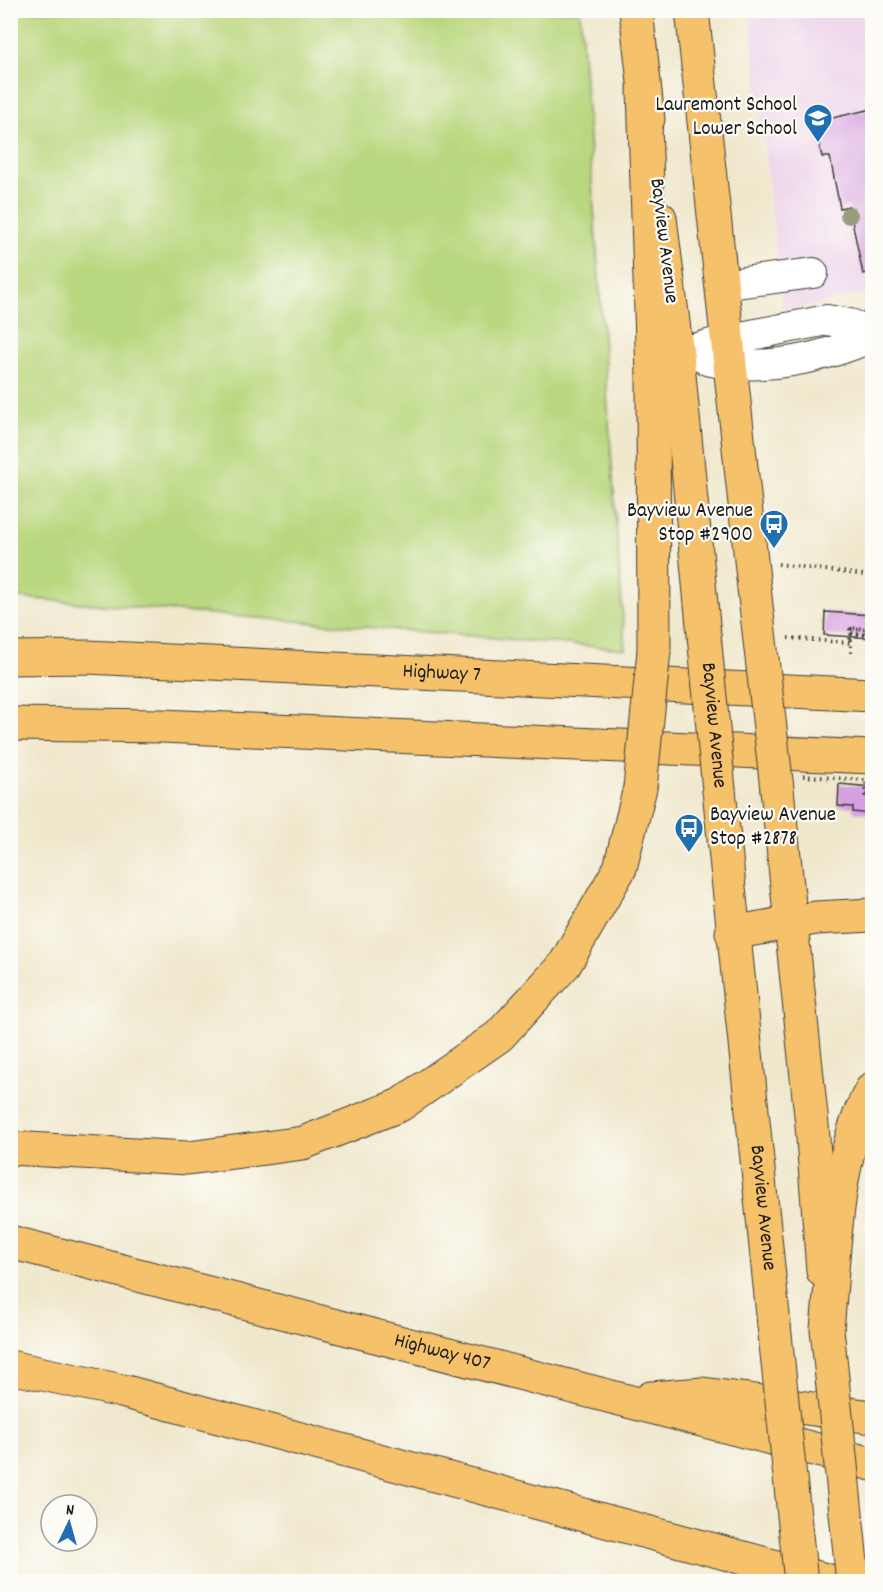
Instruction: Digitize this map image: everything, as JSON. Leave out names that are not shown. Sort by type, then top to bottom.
[{"type":"main road","name":"Bayview Avenue","points":[[636,10],[677,354],[732,933],[801,1581]]},
{"type":"main road","points":[[692,10],[728,352],[764,576],[787,782],[792,922],[812,1125],[827,1329],[853,1581]]},
{"type":"main road","points":[[10,1148],[188,1158],[303,1143],[400,1105],[499,1036],[565,964],[620,868],[640,788],[654,651],[653,376],[644,90]]},
{"type":"main road","points":[[10,641],[87,657]]},
{"type":"main road","name":"Highway 7","points":[[10,658],[87,657],[873,695]]},
{"type":"main road","points":[[10,724],[162,726],[869,772]]},
{"type":"main road","points":[[732,933],[816,918],[873,915]]},
{"type":"main road","points":[[827,1329],[848,1157],[857,1125],[873,1089]]},
{"type":"main road","name":"Highway 407","points":[[10,1242],[873,1464]]},
{"type":"main road","points":[[10,1367],[134,1394],[833,1581]]},
{"type":"main road","points":[[624,1400],[703,1394],[873,1417]]},
{"type":"lane","points":[[721,285],[813,273]]},
{"type":"lane","points":[[677,354],[728,352],[774,364],[828,354],[873,335]]},
{"type":"path","points":[[764,576],[873,576]]},
{"type":"path","points":[[782,637],[850,643],[850,634],[860,635],[871,635],[871,629],[850,628],[850,633],[860,634],[870,635],[871,630],[851,628],[851,637],[851,654]]},
{"type":"path","points":[[787,782],[866,780],[869,772]]},
{"type":"path","points":[[869,772],[865,790],[873,791]]},
{"type":"path","points":[[871,796],[865,795],[865,790],[873,791]]},
{"type":"shaded area","name":"Lauremont School Lower School","points":[[749,11],[872,11],[872,291],[783,312]]},
{"type":"green space","points":[[10,11],[580,11],[625,649],[11,597]]},
{"type":"building","points":[[872,109],[872,272],[863,274],[849,206],[840,208],[830,157],[822,157],[814,122]]},
{"type":"building","points":[[825,612],[872,615],[872,638],[824,635]]},
{"type":"building","points":[[839,784],[872,787],[872,814],[853,812],[853,807],[838,806]]},
{"type":"place","name":"Lauremont School Lower School","points":[[818,144]]},
{"type":"place","name":"Bayview Avenue Stop #2900","points":[[774,550]]},
{"type":"place","name":"Bayview Avenue Stop #2878","points":[[689,854]]}]
